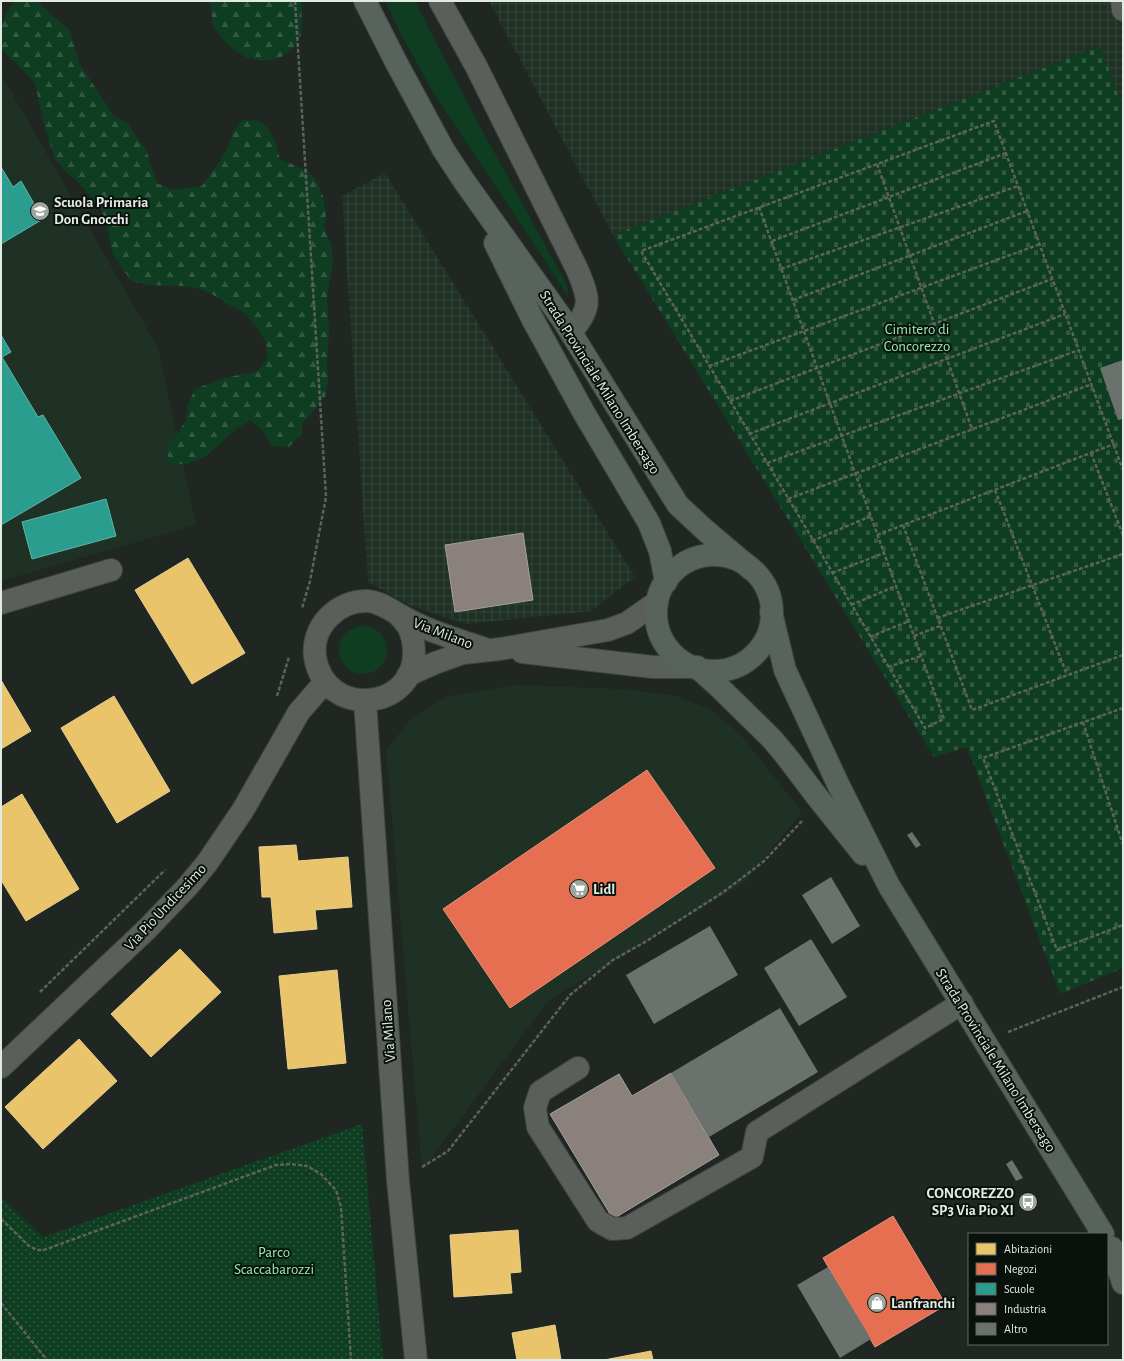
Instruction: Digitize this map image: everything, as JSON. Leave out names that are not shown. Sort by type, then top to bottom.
[{"type":"main road","name":"Strada Provinciale Milano Imbersago","points":[[365,1],[427,122],[464,181],[571,332],[678,505],[706,531],[752,569]]},
{"type":"main road","name":"Strada Provinciale Milano Imbersago","points":[[464,181],[533,320],[577,400],[649,523],[660,551],[666,582]]},
{"type":"main road","points":[[696,668],[722,670],[732,668],[746,661],[756,652],[770,627],[770,598],[766,588],[752,569],[739,561],[725,556],[701,556],[680,566],[670,576],[660,593],[657,602],[657,622],[663,640],[675,656],[696,668],[718,685],[772,739],[889,886]]},
{"type":"main road","points":[[771,612],[785,670],[838,784],[889,886]]},
{"type":"main road","name":"Strada Provinciale Milano Imbersago","points":[[889,886],[1103,1233]]},
{"type":"main road","name":"Strada Provinciale Milano Imbersago","points":[[1111,1246],[1123,1283]]},
{"type":"street","points":[[440,1],[479,73],[575,264],[584,286],[588,298],[586,309],[582,318],[571,332]]},
{"type":"street","points":[[1122,1],[1123,10]]},
{"type":"street","points":[[1,603],[111,570]]},
{"type":"street","points":[[369,601],[385,605],[398,614],[408,627],[414,643],[414,659],[408,674],[401,685],[390,694],[378,699],[365,701],[350,699],[336,692],[325,682],[317,667],[314,651],[317,635],[325,620],[337,609],[352,602],[369,601]]},
{"type":"street","points":[[494,650],[608,630],[627,623],[657,602]]},
{"type":"street","name":"Via Milano","points":[[398,614],[428,629],[494,650]]},
{"type":"street","points":[[494,650],[653,667],[696,668]]},
{"type":"street","name":"Via Milano","points":[[408,674],[435,662],[463,653],[494,650]]},
{"type":"street","name":"Via Pio Undicesimo","points":[[1,1067],[147,929],[188,886],[207,862],[243,810],[296,717],[325,682]]},
{"type":"street","name":"Via Milano","points":[[365,701],[398,1181],[416,1360]]},
{"type":"street","points":[[578,1068],[540,1092],[535,1108],[538,1127],[598,1221],[612,1229],[627,1228],[752,1157],[758,1132],[962,1003]]},
{"type":"path","points":[[296,1],[326,497],[310,581],[302,610]]},
{"type":"path","points":[[759,207],[944,719],[925,728],[812,541],[641,251],[759,207],[878,164],[994,120],[1123,470]]},
{"type":"path","points":[[772,241],[1006,153]]},
{"type":"path","points":[[878,164],[972,429]]},
{"type":"path","points":[[782,268],[1018,186]]},
{"type":"path","points":[[793,300],[1027,211]]},
{"type":"path","points":[[709,366],[1040,244]]},
{"type":"path","points":[[730,401],[1052,279]]},
{"type":"path","points":[[749,434],[1066,314]]},
{"type":"path","points":[[767,463],[1079,350]]},
{"type":"path","points":[[788,499],[1092,384]]},
{"type":"path","points":[[877,535],[1114,444]]},
{"type":"path","points":[[1091,453],[1123,535]]},
{"type":"path","points":[[995,490],[1067,675]]},
{"type":"path","points":[[812,541],[871,516]]},
{"type":"path","points":[[902,525],[972,710],[1123,656]]},
{"type":"path","points":[[832,573],[884,553]]},
{"type":"path","points":[[937,618],[1123,554]]},
{"type":"path","points":[[851,605],[896,586]]},
{"type":"path","points":[[870,637],[909,621]]},
{"type":"path","points":[[914,636],[940,626]]},
{"type":"path","points":[[277,699],[289,654]]},
{"type":"path","points":[[888,667],[921,656]]},
{"type":"path","points":[[1123,708],[983,758],[1057,950],[1123,925]]},
{"type":"path","points":[[1083,722],[1123,845]]},
{"type":"path","points":[[398,1181],[448,1151],[570,995],[613,960],[645,942],[734,884],[763,862],[789,833],[805,819]]},
{"type":"path","points":[[35,997],[171,865]]},
{"type":"path","points":[[985,1041],[1123,987]]},
{"type":"path","points":[[1,1219],[29,1246],[37,1250],[44,1250],[276,1165],[291,1164],[307,1166],[321,1174],[336,1190],[340,1207],[351,1360]]},
{"type":"path","points":[[1,1303],[47,1360]]},
{"type":"shaded area","points":[[489,1],[1123,1],[1123,108],[1099,46],[613,235]]},
{"type":"shaded area","name":"Scuola Primaria Don Gnocchi","points":[[1,74],[158,348],[196,525],[1,581]]},
{"type":"shaded area","points":[[385,173],[635,577],[591,611],[466,624],[409,605],[368,582],[342,196]]},
{"type":"shaded area","points":[[515,685],[623,689],[677,696],[711,710],[740,734],[802,812],[744,883],[548,1001],[422,1171],[386,751],[410,719],[448,696]]},
{"type":"green space","points":[[12,1],[38,1],[45,9],[70,30],[79,63],[114,116],[127,123],[146,150],[157,183],[171,190],[202,186],[219,162],[228,147],[233,132],[242,120],[255,120],[266,126],[272,135],[280,159],[308,171],[317,182],[323,196],[326,213],[324,228],[331,244],[333,261],[327,296],[329,330],[327,365],[328,381],[325,397],[303,423],[301,434],[289,447],[272,446],[263,431],[250,420],[236,429],[206,456],[187,464],[168,464],[167,448],[186,421],[188,404],[195,389],[224,378],[258,371],[267,359],[266,342],[256,326],[245,314],[200,289],[182,286],[147,285],[131,281],[113,254],[101,208],[55,159],[45,128],[35,83],[1,49],[1,25],[13,2]]},
{"type":"green space","points":[[210,1],[302,1],[301,35],[293,48],[280,58],[263,61],[247,58],[234,50],[213,26]]},
{"type":"green space","points":[[385,1],[415,1],[471,110],[567,285],[568,296],[433,92],[404,40]]},
{"type":"green space","name":"Cimitero di Concorezzo","points":[[1100,46],[1123,108],[1123,968],[1060,994],[967,747],[934,757],[613,235]]},
{"type":"green space","points":[[358,626],[368,626],[380,633],[387,645],[387,655],[380,667],[368,674],[358,674],[350,670],[343,663],[339,655],[339,645],[343,637],[350,630]]},
{"type":"green space","name":"Parco Scaccabarozzi","points":[[362,1124],[383,1360],[1,1360],[1,1197],[43,1237]]},
{"type":"building: Abitazioni","points":[[188,558],[245,653],[192,684],[135,590]]},
{"type":"building: Abitazioni","points":[[1,680],[31,731],[1,749]]},
{"type":"building: Abitazioni","points":[[114,696],[170,791],[117,823],[61,728]]},
{"type":"building: Abitazioni","points":[[22,794],[79,889],[26,921],[1,880],[1,807]]},
{"type":"building: Abitazioni","points":[[296,845],[298,861],[348,857],[352,907],[315,910],[317,929],[274,933],[271,897],[262,897],[259,847]]},
{"type":"building: Abitazioni","points":[[180,949],[221,992],[151,1057],[111,1014]]},
{"type":"building: Abitazioni","points":[[337,970],[346,1063],[288,1069],[279,976]]},
{"type":"building: Abitazioni","points":[[79,1039],[117,1081],[43,1149],[5,1107]]},
{"type":"building: Abitazioni","points":[[518,1230],[521,1272],[510,1273],[512,1293],[454,1297],[450,1235]]},
{"type":"building: Abitazioni","points":[[555,1325],[561,1360],[517,1360],[512,1333]]},
{"type":"building: Abitazioni","points":[[651,1351],[653,1360],[604,1360]]},
{"type":"building: Negozi","name":"Lidl","points":[[647,770],[715,868],[510,1008],[443,909]]},
{"type":"building: Negozi","points":[[893,1216],[946,1305],[875,1347],[823,1258]]},
{"type":"building: Scuole","points":[[1,167],[13,187],[21,181],[43,219],[1,244]]},
{"type":"building: Scuole","points":[[1,335],[11,352],[2,357],[38,417],[43,415],[81,478],[1,525]]},
{"type":"building: Scuole","points":[[106,499],[116,536],[32,559],[22,522]]},
{"type":"building: Industria","points":[[523,533],[533,600],[455,612],[445,545]]},
{"type":"building: Industria","points":[[671,1073],[719,1155],[613,1219],[550,1114],[619,1074],[632,1096]]},
{"type":"building: Altro","points":[[1123,360],[1123,419],[1118,420],[1100,368]]},
{"type":"building: Altro","points":[[912,832],[921,845],[916,848],[907,835]]},
{"type":"building: Altro","points":[[831,877],[860,926],[832,944],[802,895]]},
{"type":"building: Altro","points":[[710,926],[738,975],[654,1024],[626,975]]},
{"type":"building: Altro","points":[[811,939],[847,997],[799,1026],[764,968]]},
{"type":"building: Altro","points":[[780,1008],[818,1072],[709,1137],[671,1073]]},
{"type":"building: Altro","points":[[1012,1160],[1023,1178],[1016,1181],[1006,1164]]},
{"type":"building: Altro","points":[[828,1267],[871,1339],[840,1358],[797,1285]]},
{"type":"place","name":"Scuola Primaria Don Gnocchi","points":[[40,211]]},
{"type":"place","name":"Lidl","points":[[579,889]]},
{"type":"place","name":"CONCOREZZO SP3 Via Pio XI","points":[[1028,1202]]},
{"type":"place","name":"Lanfranchi","points":[[877,1303]]}]
